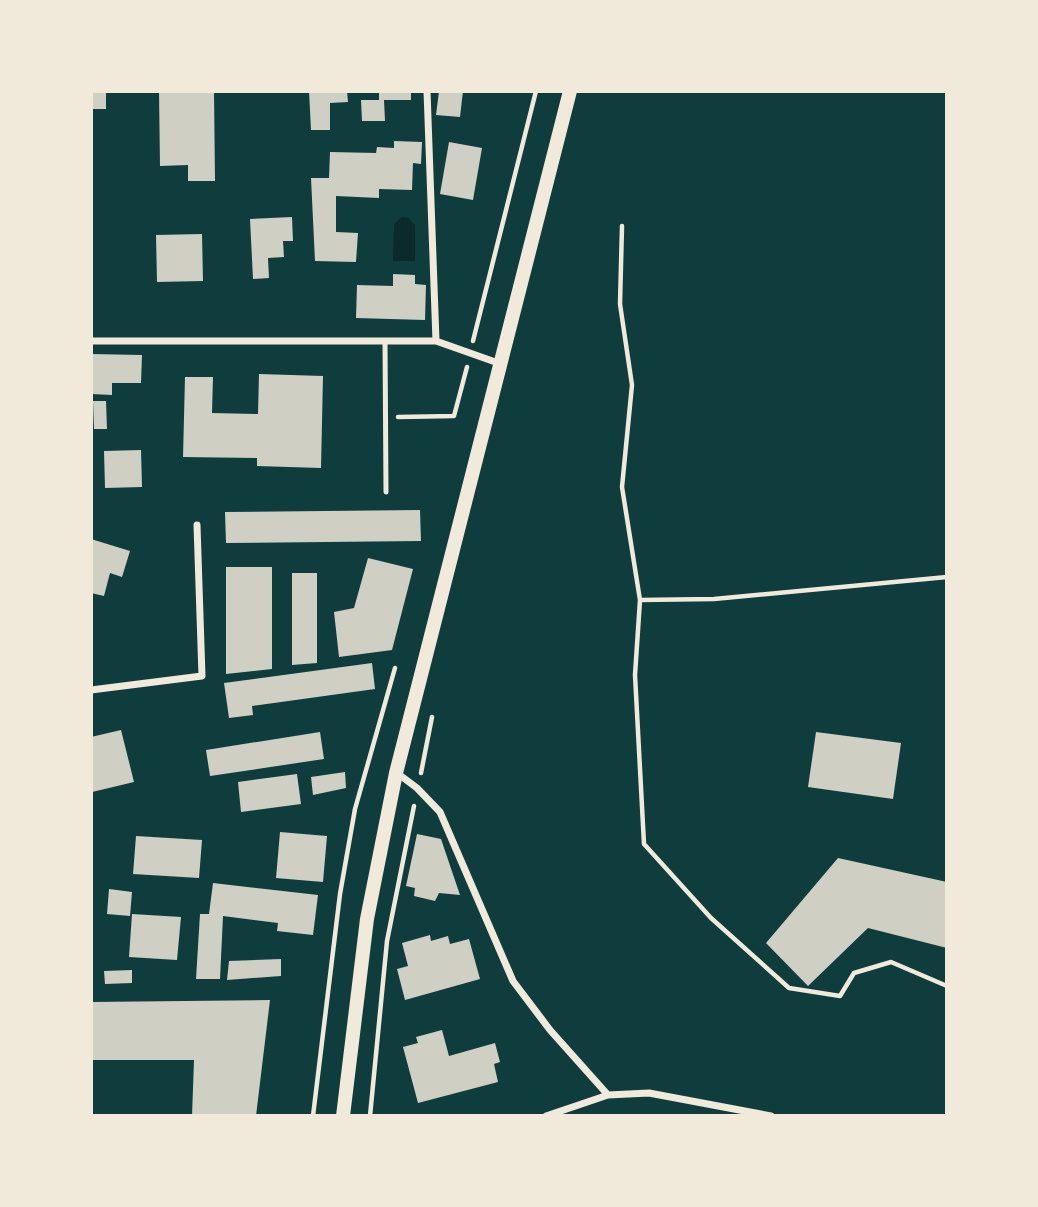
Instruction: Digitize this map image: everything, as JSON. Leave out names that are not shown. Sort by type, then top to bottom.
[{"type":"main road","points":[[343,1116],[367,919],[396,773],[570,91]]},
{"type":"street","points":[[427,91],[436,341]]},
{"type":"street","points":[[91,341],[436,341],[501,364]]},
{"type":"street","points":[[91,690],[202,676],[197,525]]},
{"type":"street","points":[[396,773],[440,812],[513,981],[550,1030],[608,1095]]},
{"type":"street","points":[[546,1116],[608,1095],[649,1093],[771,1116]]},
{"type":"lane","points":[[384,341],[386,492]]},
{"type":"path","points":[[385,417],[454,416],[536,91]]},
{"type":"path","points":[[622,226],[620,304],[632,385],[622,487],[640,600],[635,675],[645,844],[711,918],[789,988],[841,996],[854,973],[891,962],[947,986]]},
{"type":"path","points":[[640,600],[714,599],[947,577]]},
{"type":"path","points":[[313,1116],[340,894],[353,821],[395,668]]},
{"type":"path","points":[[370,1116],[387,941],[433,713]]},
{"type":"water","points":[[402,217],[409,218],[415,225],[415,261],[393,261],[394,224]]},
{"type":"building","points":[[91,91],[106,91],[106,109],[91,109]]},
{"type":"building","points":[[159,91],[214,91],[215,181],[188,181],[188,165],[160,166]]},
{"type":"building","points":[[309,91],[347,91],[348,102],[330,103],[330,130],[311,130]]},
{"type":"building","points":[[379,91],[411,91],[411,100],[384,100],[385,121],[362,121],[361,100],[379,100]]},
{"type":"building","points":[[439,91],[463,91],[460,117],[436,115]]},
{"type":"building","points":[[394,141],[422,142],[421,164],[413,163],[412,190],[379,189],[379,198],[336,196],[336,232],[358,233],[356,262],[315,261],[311,178],[329,178],[330,152],[376,153],[377,147],[394,148]]},
{"type":"building","points":[[449,142],[482,148],[473,200],[440,194]]},
{"type":"building","points":[[292,217],[293,241],[283,241],[284,257],[268,258],[269,278],[253,279],[250,219]]},
{"type":"building","points":[[202,234],[203,281],[157,282],[156,235]]},
{"type":"building","points":[[393,274],[415,275],[415,284],[426,285],[425,320],[356,318],[357,285],[393,286]]},
{"type":"building","points":[[91,354],[142,355],[141,383],[112,383],[112,395],[91,394]]},
{"type":"building","points":[[259,374],[323,376],[321,468],[257,466],[257,458],[183,457],[185,377],[213,377],[212,413],[258,414]]},
{"type":"building","points":[[93,401],[106,401],[107,429],[94,429]]},
{"type":"building","points":[[141,450],[142,487],[105,488],[104,451]]},
{"type":"building","points":[[420,510],[421,541],[226,543],[225,512]]},
{"type":"building","points":[[91,539],[130,551],[122,577],[110,573],[104,596],[91,593]]},
{"type":"building","points":[[368,558],[413,569],[392,650],[339,657],[334,612],[354,608]]},
{"type":"building","points":[[226,567],[272,567],[272,669],[226,674]]},
{"type":"building","points":[[292,573],[317,573],[317,663],[292,665]]},
{"type":"building","points":[[372,663],[375,689],[252,706],[253,715],[229,718],[224,683]]},
{"type":"building","points":[[121,730],[134,782],[92,792],[91,737]]},
{"type":"building","points":[[320,732],[324,759],[210,776],[206,750]]},
{"type":"building","points":[[816,732],[901,743],[893,799],[808,787]]},
{"type":"building","points":[[345,772],[346,788],[313,795],[311,777]]},
{"type":"building","points":[[297,774],[301,804],[241,812],[238,782]]},
{"type":"building","points":[[280,832],[327,836],[323,882],[276,878]]},
{"type":"building","points":[[417,834],[441,839],[460,895],[439,893],[435,901],[414,896],[415,888],[406,886]]},
{"type":"building","points":[[136,836],[202,840],[199,878],[133,874]]},
{"type":"building","points":[[838,858],[947,882],[947,948],[868,928],[808,986],[766,943]]},
{"type":"building","points":[[213,883],[318,895],[313,935],[277,931],[278,923],[223,916],[220,979],[196,979],[200,914],[209,914]]},
{"type":"building","points":[[109,889],[132,892],[130,916],[107,914]]},
{"type":"building","points":[[132,914],[181,917],[177,960],[129,957]]},
{"type":"building","points":[[430,935],[431,941],[448,936],[450,944],[469,939],[480,979],[405,1000],[397,969],[408,966],[402,943]]},
{"type":"building","points":[[281,959],[281,976],[227,980],[229,961]]},
{"type":"building","points":[[132,970],[132,983],[105,984],[104,971]]},
{"type":"building","points":[[270,1000],[256,1116],[192,1116],[194,1060],[91,1060],[91,1002]]},
{"type":"building","points":[[442,1030],[449,1056],[495,1043],[500,1062],[494,1064],[498,1082],[418,1103],[403,1047],[418,1043],[416,1037]]}]
